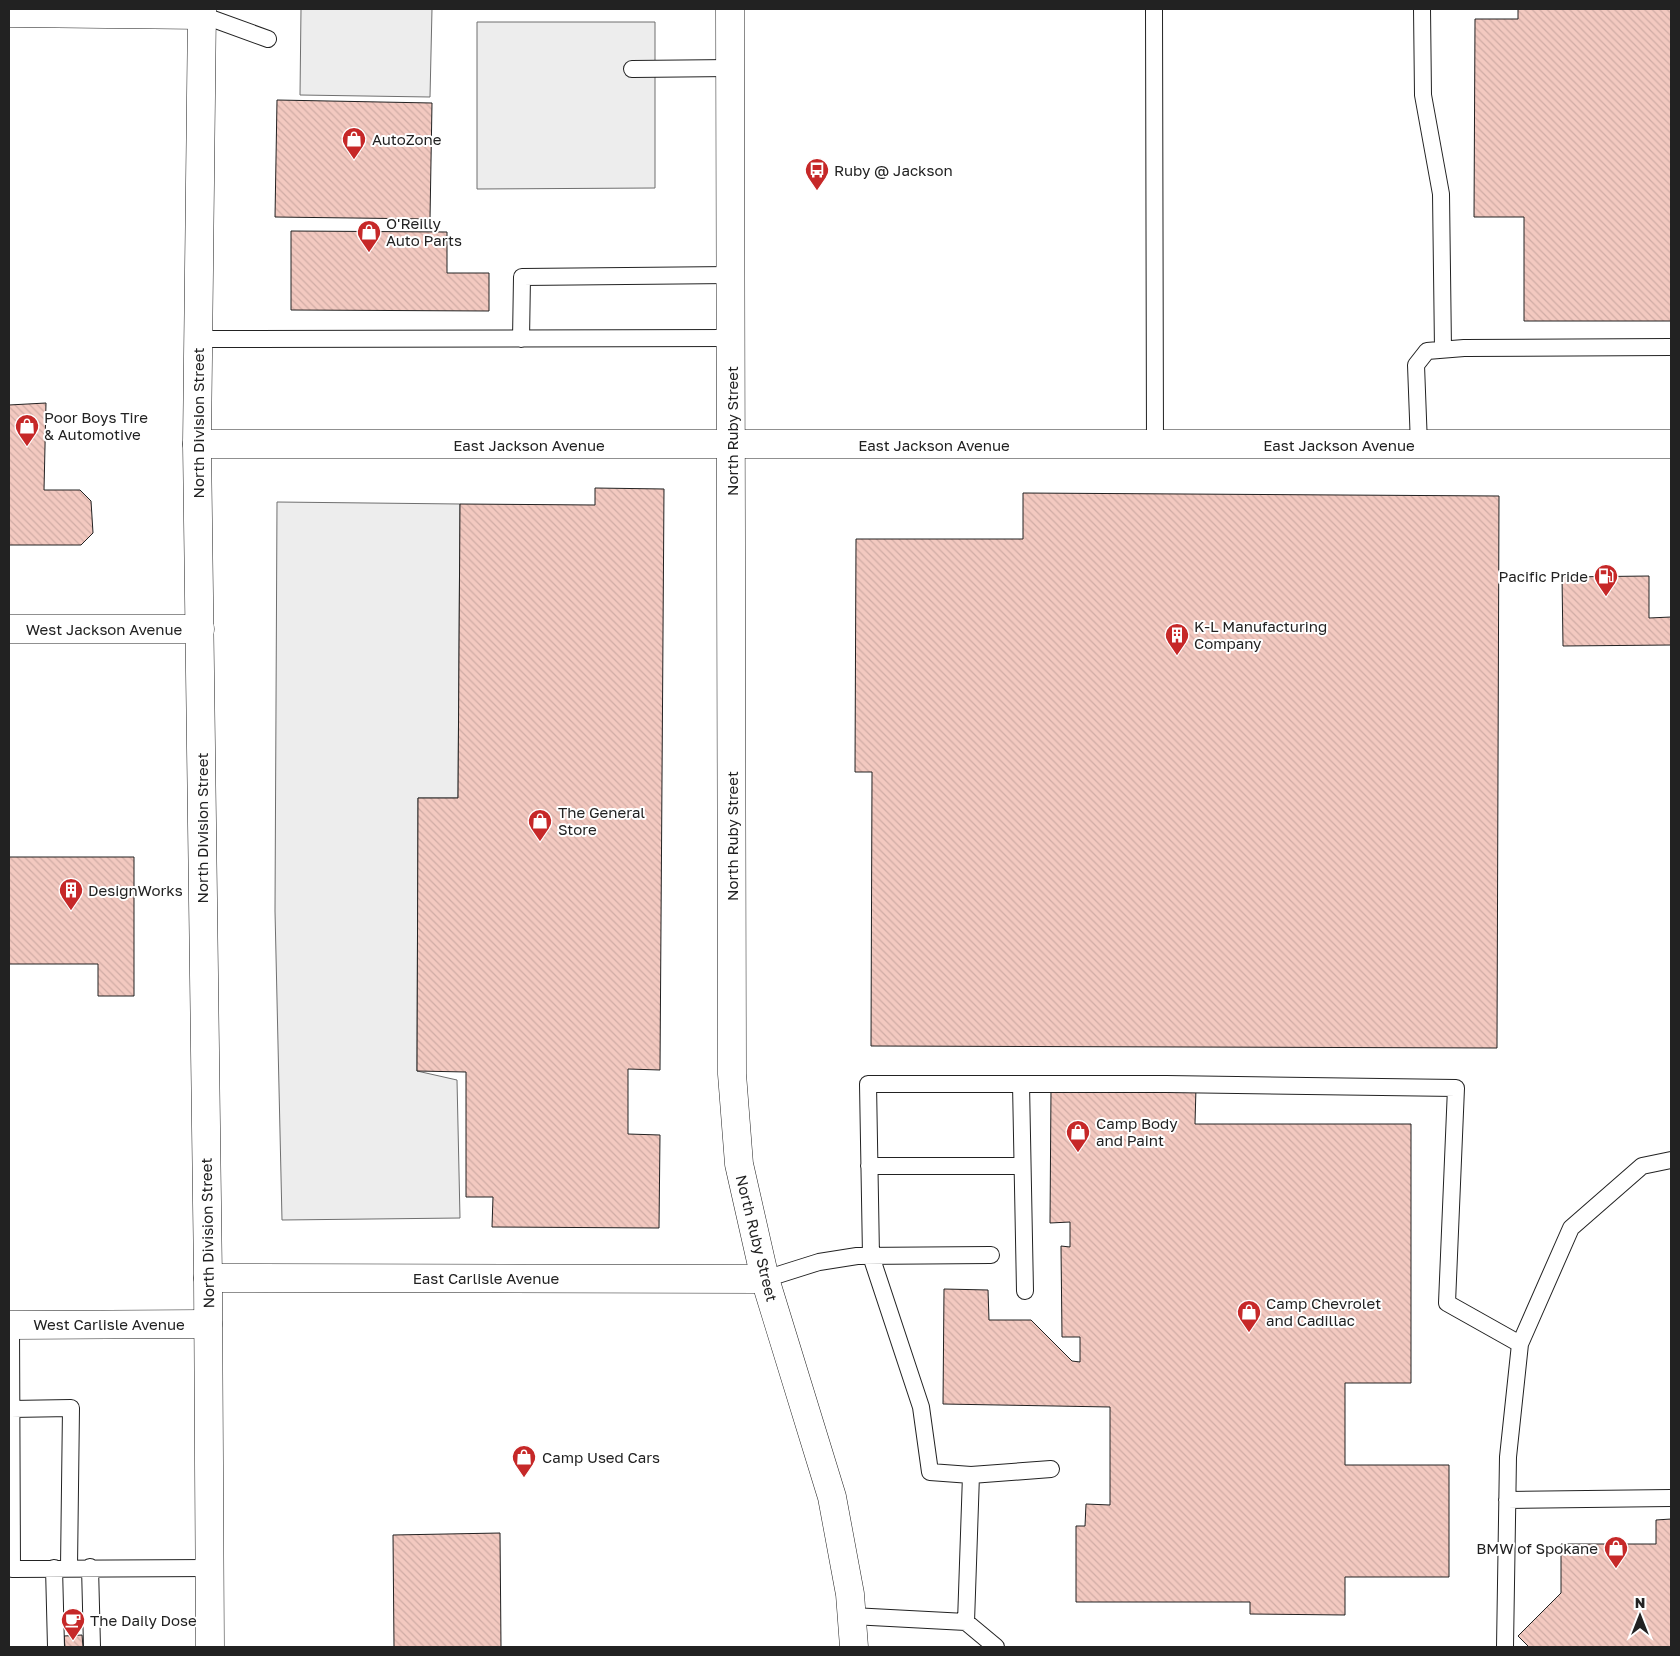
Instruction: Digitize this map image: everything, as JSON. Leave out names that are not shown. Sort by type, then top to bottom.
[{"type":"main road","name":"North Ruby Street","points":[[730,9],[732,1074],[739,1164],[764,1279],[832,1498],[850,1594],[854,1647]]},
{"type":"main road","points":[[9,13],[202,12]]},
{"type":"main road","name":"North Division Street","points":[[202,12],[197,444],[208,1278],[210,1647]]},
{"type":"main road","name":"East Jackson Avenue","points":[[197,444],[1671,444]]},
{"type":"main road","name":"West Jackson Avenue","points":[[9,629],[200,629]]},
{"type":"main road","name":"East Carlisle Avenue","points":[[208,1278],[764,1279]]},
{"type":"main road","name":"West Carlisle Avenue","points":[[10,1325],[208,1324]]},
{"type":"lane","points":[[1154,9],[1155,445]]},
{"type":"lane","points":[[1422,9],[1422,95],[1441,194],[1443,349]]},
{"type":"lane","points":[[202,12],[268,39]]},
{"type":"lane","points":[[632,68],[731,68]]},
{"type":"lane","points":[[521,339],[522,277],[731,276]]},
{"type":"lane","points":[[199,340],[731,338]]},
{"type":"lane","points":[[1418,445],[1416,365],[1427,351],[1443,349],[1671,347]]},
{"type":"lane","points":[[1050,1469],[971,1475],[930,1472],[921,1406],[871,1256],[868,1084],[1456,1088],[1447,1303],[1520,1344]]},
{"type":"lane","points":[[1021,1084],[1025,1290]]},
{"type":"lane","points":[[1505,1647],[1508,1457],[1520,1344],[1571,1228],[1642,1166],[1671,1160]]},
{"type":"lane","points":[[869,1166],[1022,1166]]},
{"type":"lane","points":[[764,1279],[819,1262],[871,1256],[991,1255]]},
{"type":"lane","points":[[10,1325],[10,1572],[61,1568],[210,1568]]},
{"type":"lane","points":[[11,1409],[71,1408],[56,1647]]},
{"type":"lane","points":[[966,1622],[971,1475]]},
{"type":"lane","points":[[1507,1500],[1671,1498]]},
{"type":"lane","points":[[90,1568],[92,1647]]},
{"type":"lane","points":[[852,1616],[966,1622],[996,1647]]},
{"type":"shaded area","points":[[301,9],[432,9],[430,97],[300,95]]},
{"type":"shaded area","points":[[477,22],[655,22],[655,188],[477,189]]},
{"type":"shaded area","points":[[277,502],[460,504],[458,798],[418,798],[417,1071],[457,1080],[460,1218],[282,1220],[275,911]]},
{"type":"building","points":[[1518,9],[1671,9],[1671,321],[1524,321],[1524,217],[1474,217],[1475,19],[1518,19]]},
{"type":"building","name":"AutoZone","points":[[277,100],[432,103],[430,219],[275,217]]},
{"type":"building","name":"O'Reilly Auto Parts","points":[[291,231],[447,232],[447,273],[489,273],[489,311],[291,310]]},
{"type":"building","name":"Poor Boys Tire & Automotive","points":[[46,403],[44,490],[80,490],[91,501],[93,533],[81,545],[9,545],[9,405]]},
{"type":"building","name":"The General Store","points":[[595,488],[664,489],[660,1070],[628,1069],[628,1134],[660,1135],[659,1228],[492,1227],[493,1197],[466,1197],[466,1072],[417,1071],[418,798],[458,798],[460,504],[595,505]]},
{"type":"building","name":"K-L Manufacturing Company","points":[[1023,493],[1499,496],[1497,1048],[871,1046],[872,772],[855,772],[856,539],[1023,539]]},
{"type":"building","name":"Pacific Pride","points":[[1649,576],[1649,618],[1671,617],[1671,645],[1563,646],[1562,577]]},
{"type":"building","name":"DesignWorks","points":[[9,857],[134,857],[134,996],[98,996],[98,964],[9,964]]},
{"type":"building","points":[[1196,1087],[1195,1124],[1411,1124],[1411,1383],[1345,1383],[1345,1465],[1449,1465],[1449,1577],[1345,1577],[1345,1615],[1250,1614],[1250,1602],[1076,1602],[1076,1526],[1085,1526],[1086,1504],[1110,1505],[1110,1407],[943,1404],[944,1289],[988,1290],[989,1320],[1031,1320],[1072,1361],[1080,1362],[1080,1337],[1062,1337],[1061,1246],[1070,1247],[1070,1222],[1050,1223],[1051,1088]]},
{"type":"building","name":"BMW of Spokane","points":[[1671,1519],[1671,1647],[1529,1647],[1518,1636],[1561,1593],[1561,1544],[1656,1544],[1656,1520]]},
{"type":"building","points":[[500,1533],[501,1647],[394,1647],[393,1535]]},
{"type":"building","name":"The Daily Dose","points":[[82,1635],[83,1647],[65,1647],[64,1636]]},
{"type":"place","name":"AutoZone","points":[[354,160]]},
{"type":"place","name":"Ruby @ Jackson","points":[[817,191]]},
{"type":"place","name":"O'Reilly Auto Parts","points":[[369,253]]},
{"type":"place","name":"Poor Boys Tire & Automotive","points":[[27,447]]},
{"type":"place","name":"Pacific Pride","points":[[1606,597]]},
{"type":"place","name":"K-L Manufacturing Company","points":[[1177,656]]},
{"type":"place","name":"The General Store","points":[[540,842]]},
{"type":"place","name":"DesignWorks","points":[[71,911]]},
{"type":"place","name":"Camp Body and Paint","points":[[1078,1153]]},
{"type":"place","name":"Camp Chevrolet and Cadillac","points":[[1249,1333]]},
{"type":"place","name":"Camp Used Cars","points":[[524,1478]]},
{"type":"place","name":"BMW of Spokane","points":[[1616,1569]]},
{"type":"place","name":"The Daily Dose","points":[[73,1641]]}]
